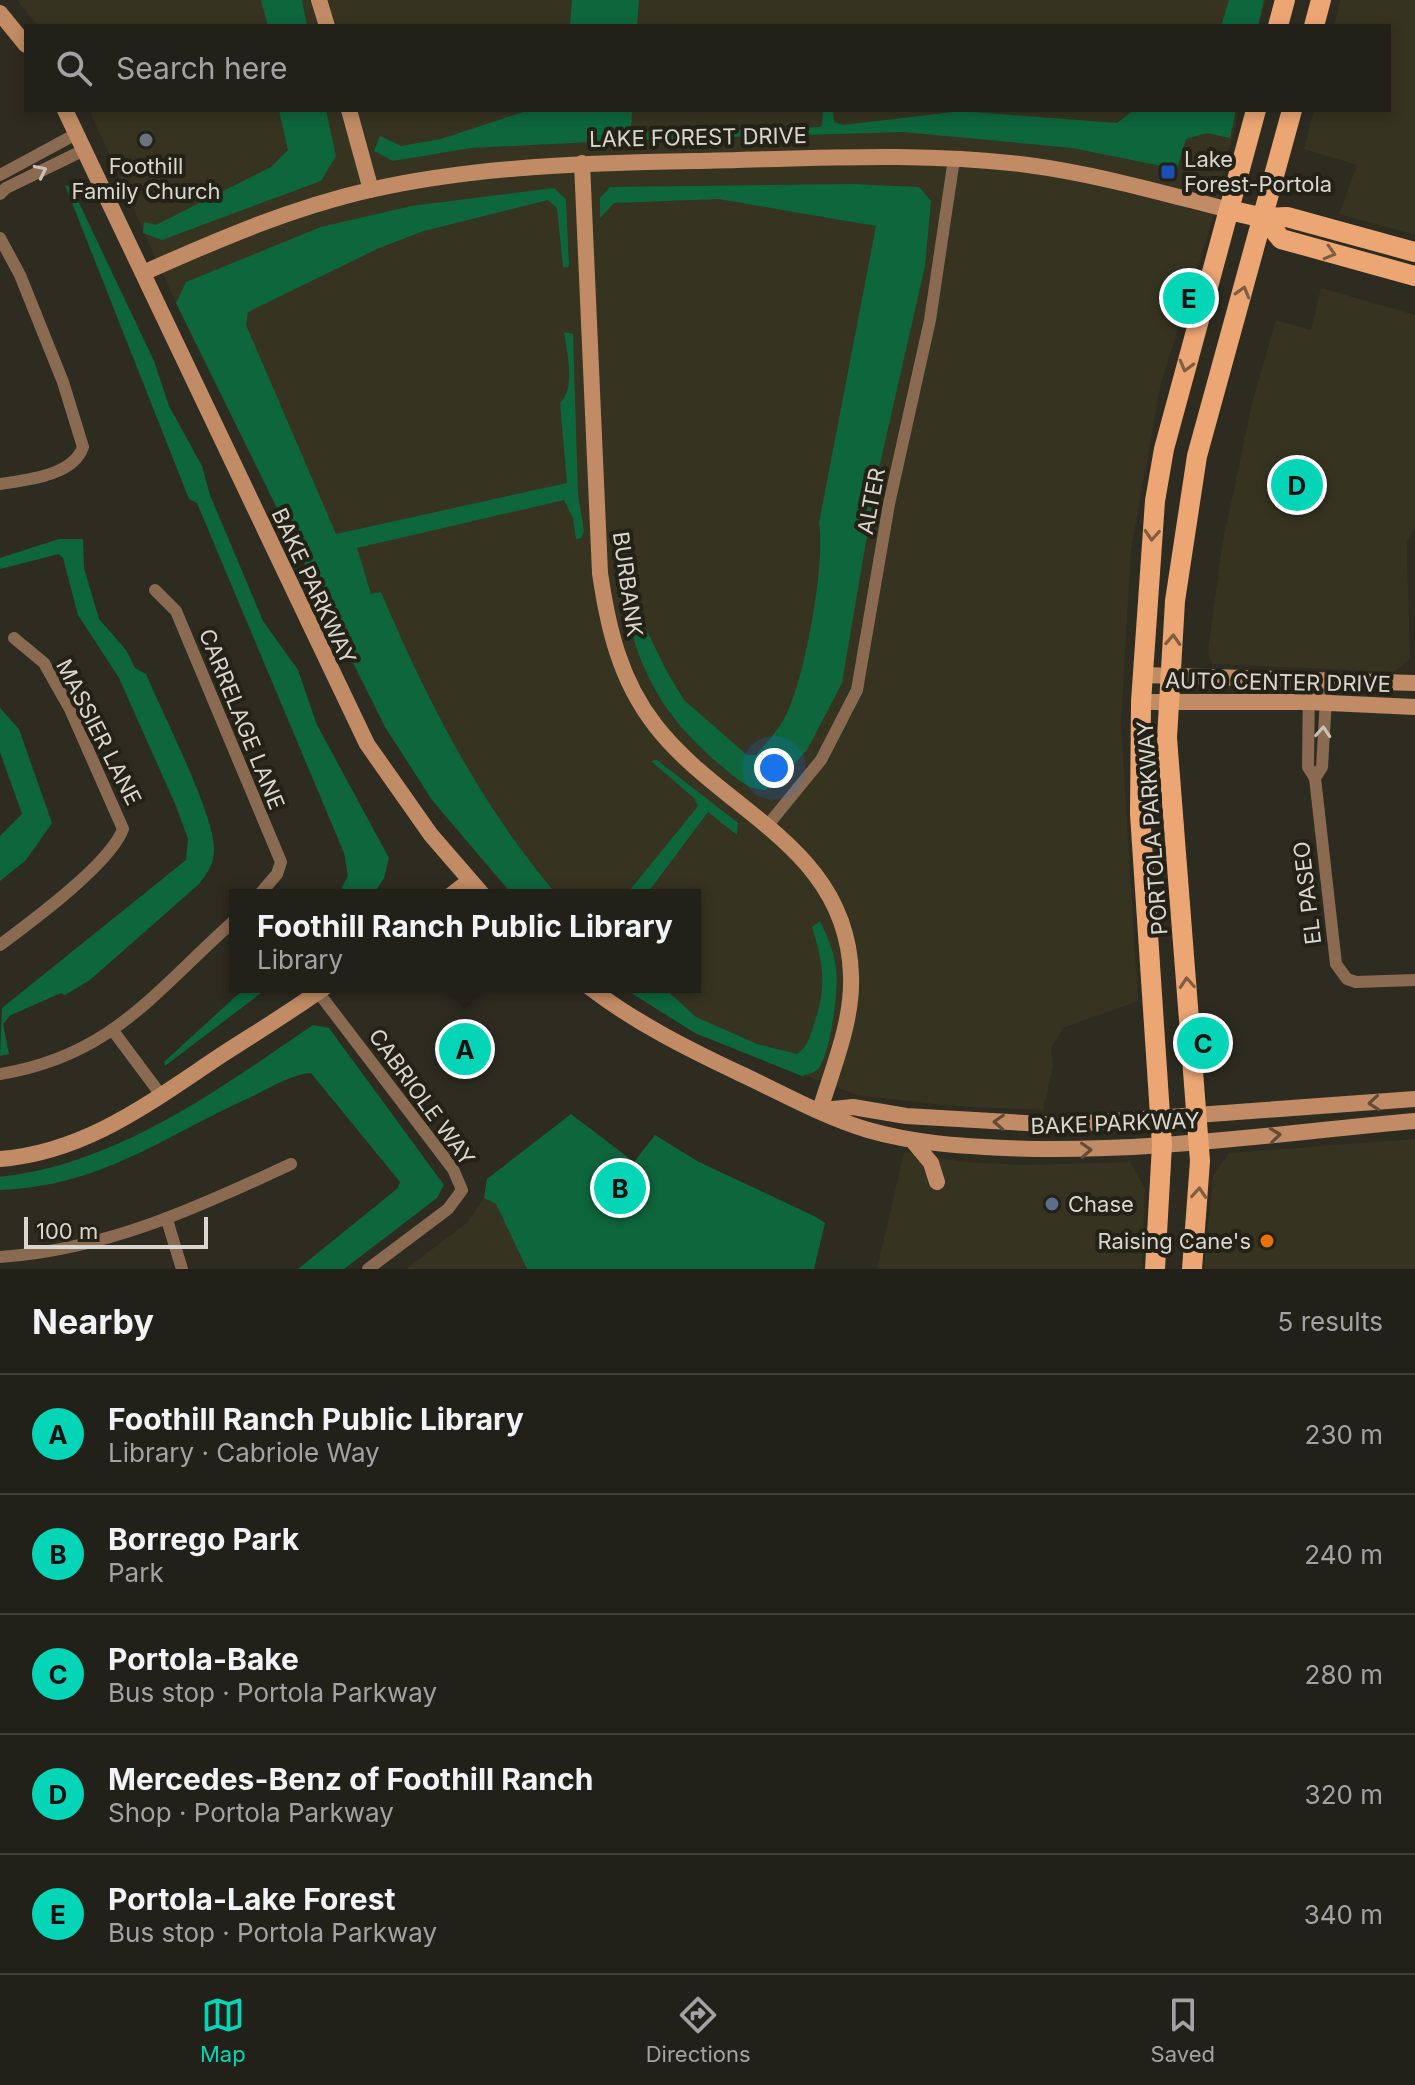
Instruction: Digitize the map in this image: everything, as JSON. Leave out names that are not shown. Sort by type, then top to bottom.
[{"type":"main road","points":[[319,0],[326,24]]},
{"type":"main road","points":[[1279,24],[1285,0]]},
{"type":"main road","points":[[1315,24],[1321,0]]},
{"type":"main road","points":[[0,13],[24,43]]},
{"type":"main road","name":"BAKE PARKWAY","points":[[66,112],[360,731],[398,790],[477,889]]},
{"type":"main road","points":[[350,112],[371,190]]},
{"type":"main road","name":"PORTOLA PARKWAY","points":[[1155,1269],[1162,1145],[1140,814],[1141,702],[1155,501],[1164,449],[1255,112]]},
{"type":"main road","name":"PORTOLA PARKWAY","points":[[1192,1269],[1200,1183],[1167,738],[1175,601],[1197,456],[1291,112]]},
{"type":"main road","name":"LAKE FOREST DRIVE","points":[[143,273],[228,236],[371,190],[478,173],[582,163],[874,155],[1028,165],[1102,178],[1264,218],[1287,217],[1415,252]]},
{"type":"main road","name":"BURBANK","points":[[582,163],[599,560],[607,622],[618,660],[654,724],[686,758],[767,826],[820,877],[837,907],[847,939],[851,976],[849,1011],[820,1110]]},
{"type":"main road","name":"LAKE FOREST DRIVE","points":[[1264,218],[1281,239],[1415,276]]},
{"type":"main road","name":"AUTO CENTER DRIVE","points":[[1143,675],[1415,683]]},
{"type":"main road","name":"AUTO CENTER DRIVE","points":[[1141,702],[1317,702],[1415,707]]},
{"type":"main road","points":[[459,889],[469,881]]},
{"type":"main road","points":[[0,1159],[29,1157],[88,1139],[316,993]]},
{"type":"main road","name":"BAKE PARKWAY","points":[[597,993],[677,1043],[820,1110],[867,1130],[912,1140],[952,1146],[1062,1151],[1198,1142],[1415,1121]]},
{"type":"main road","name":"BAKE PARKWAY","points":[[820,1110],[853,1107],[906,1116],[1060,1125],[1160,1121],[1415,1099]]},
{"type":"main road","points":[[853,1107],[885,1125],[917,1131],[952,1146]]},
{"type":"main road","points":[[912,1140],[931,1163],[937,1182]]},
{"type":"street","points":[[0,175],[76,134]]},
{"type":"street","points":[[0,194],[6,188],[84,150]]},
{"type":"street","name":"ALTER","points":[[767,826],[821,760],[857,690],[889,504],[930,320],[954,159]]},
{"type":"street","points":[[0,238],[20,275],[63,382],[83,447],[73,462],[53,472],[0,484]]},
{"type":"street","name":"CARRELAGE LANE","points":[[155,590],[176,611],[281,862],[280,870],[264,889]]},
{"type":"street","name":"MASSIER LANE","points":[[0,945],[83,876],[119,839],[123,829],[70,709],[44,663],[14,638]]},
{"type":"street","name":"EL PASEO","points":[[1309,681],[1317,702]]},
{"type":"street","name":"EL PASEO","points":[[1327,682],[1317,702],[1308,767],[1315,778],[1339,972],[1356,982],[1415,980]]},
{"type":"street","points":[[0,1074],[49,1064],[114,1032],[229,926]]},
{"type":"street","name":"CABRIOLE WAY","points":[[325,993],[453,1169],[462,1190],[448,1209],[368,1269]]},
{"type":"street","points":[[114,1032],[161,1095]]},
{"type":"street","points":[[0,1257],[94,1244],[167,1220],[291,1164]]},
{"type":"street","points":[[167,1220],[182,1269]]},
{"type":"shaded area","points":[[17,0],[1266,0],[1260,24],[36,24]]},
{"type":"shaded area","points":[[1340,0],[1415,0],[1415,235],[1339,214],[1357,165],[1304,149],[1313,112],[1391,112],[1391,24],[1334,24]]},
{"type":"shaded area","points":[[90,112],[1239,112],[1208,235],[1161,383],[1131,549],[1121,724],[1138,1001],[1063,1028],[1051,1048],[1053,1066],[1043,1110],[951,1106],[857,1095],[695,1033],[632,993],[701,993],[701,889],[507,889],[502,884],[432,800],[360,680],[176,303]]},
{"type":"shaded area","points":[[1321,288],[1415,315],[1415,528],[1407,542],[1410,658],[1394,672],[1212,664],[1208,652],[1222,546],[1252,403],[1276,320],[1311,330]]},
{"type":"shaded area","points":[[1415,1139],[1415,1269],[1204,1269],[1213,1176],[1229,1153]]},
{"type":"shaded area","points":[[904,1152],[964,1162],[1022,1165],[1130,1162],[1145,1189],[1142,1269],[877,1269]]},
{"type":"shaded area","points":[[484,1198],[496,1204],[527,1269],[406,1269],[468,1222]]},
{"type":"green space","points":[[261,0],[302,0],[307,24],[267,24]]},
{"type":"green space","points":[[572,0],[639,0],[637,24],[570,24]]},
{"type":"green space","points":[[1229,0],[1264,0],[1258,24],[1222,24]]},
{"type":"green space","points":[[279,112],[326,112],[336,156],[321,181],[162,240],[143,233],[144,222],[156,225],[271,167],[288,150]]},
{"type":"green space","points":[[523,112],[632,112],[631,133],[819,127],[822,126],[823,112],[833,112],[834,122],[843,125],[953,112],[1117,123],[1131,112],[1236,112],[1230,138],[1207,133],[1186,139],[1177,169],[1072,148],[904,132],[471,148],[393,161],[374,151],[380,136],[401,146],[441,139]]},
{"type":"green space","points":[[852,184],[919,187],[931,201],[925,266],[877,477],[842,683],[807,750],[775,785],[765,790],[758,789],[735,777],[692,738],[654,687],[631,632],[616,534],[628,543],[633,602],[684,700],[747,755],[756,755],[783,721],[791,704],[812,624],[819,566],[819,523],[876,226],[719,199],[614,203],[600,218],[600,198],[610,187]]},
{"type":"green space","points":[[65,185],[72,188],[154,361],[169,406],[202,466],[210,495],[263,621],[298,670],[317,725],[389,858],[384,878],[377,889],[341,889],[348,876],[344,853],[197,503],[189,499]]},
{"type":"green space","points":[[554,188],[566,199],[569,267],[563,267],[557,208],[548,200],[424,231],[379,248],[248,312],[246,325],[336,534],[567,483],[560,403],[569,379],[564,332],[573,334],[578,494],[584,531],[581,538],[576,539],[573,518],[564,500],[357,548],[371,594],[381,592],[417,673],[457,750],[503,825],[552,889],[508,889],[432,800],[385,727],[176,303],[186,282],[321,227],[411,206]]},
{"type":"green space","points":[[59,539],[83,539],[84,568],[99,619],[126,650],[135,668],[146,674],[197,790],[212,835],[214,855],[210,868],[199,884],[90,980],[65,995],[61,993],[11,1015],[3,1024],[9,1054],[0,1056],[2,1008],[186,860],[188,839],[176,806],[119,678],[78,615],[63,558],[59,554],[0,569],[0,558]]},
{"type":"green space","points":[[0,708],[19,729],[52,823],[26,860],[0,881],[0,836],[22,814],[0,752]]},
{"type":"green space","points":[[657,760],[738,823],[737,835],[708,812],[650,889],[631,889],[698,806],[694,798],[651,761]]},
{"type":"green space","points":[[820,921],[828,938],[836,968],[836,990],[827,1048],[819,1068],[809,1074],[802,1076],[695,1033],[632,993],[670,993],[696,1017],[757,1044],[797,1054],[809,1040],[821,996],[821,963],[812,927]]},
{"type":"green space","points":[[239,993],[261,993],[165,1066],[164,1062]]},
{"type":"green space","points":[[313,1025],[329,1028],[444,1185],[437,1198],[344,1269],[298,1269],[398,1188],[400,1182],[311,1073],[280,1082],[100,1170],[36,1187],[0,1190],[0,1177],[85,1157],[165,1120]]},
{"type":"green space","points":[[571,1114],[634,1162],[655,1135],[699,1162],[816,1217],[825,1223],[814,1269],[527,1269],[496,1204],[484,1198],[487,1179]]},
{"type":"place","name":"Foothill Family Church","points":[[146,140]]},
{"type":"place","name":"Lake Forest-Portola","points":[[1168,172]]},
{"type":"place","name":"Portola-Lake Forest","points":[[1189,298]]},
{"type":"place","name":"Mercedes-Benz of Foothill Ranch","points":[[1297,485]]},
{"type":"place","name":"Portola-Bake","points":[[1203,1043]]},
{"type":"place","name":"Foothill Ranch Public Library","points":[[465,1049]]},
{"type":"place","name":"Borrego Park","points":[[620,1188]]},
{"type":"place","name":"Chase","points":[[1052,1204]]},
{"type":"place","name":"Raising Cane's","points":[[1267,1241]]}]
